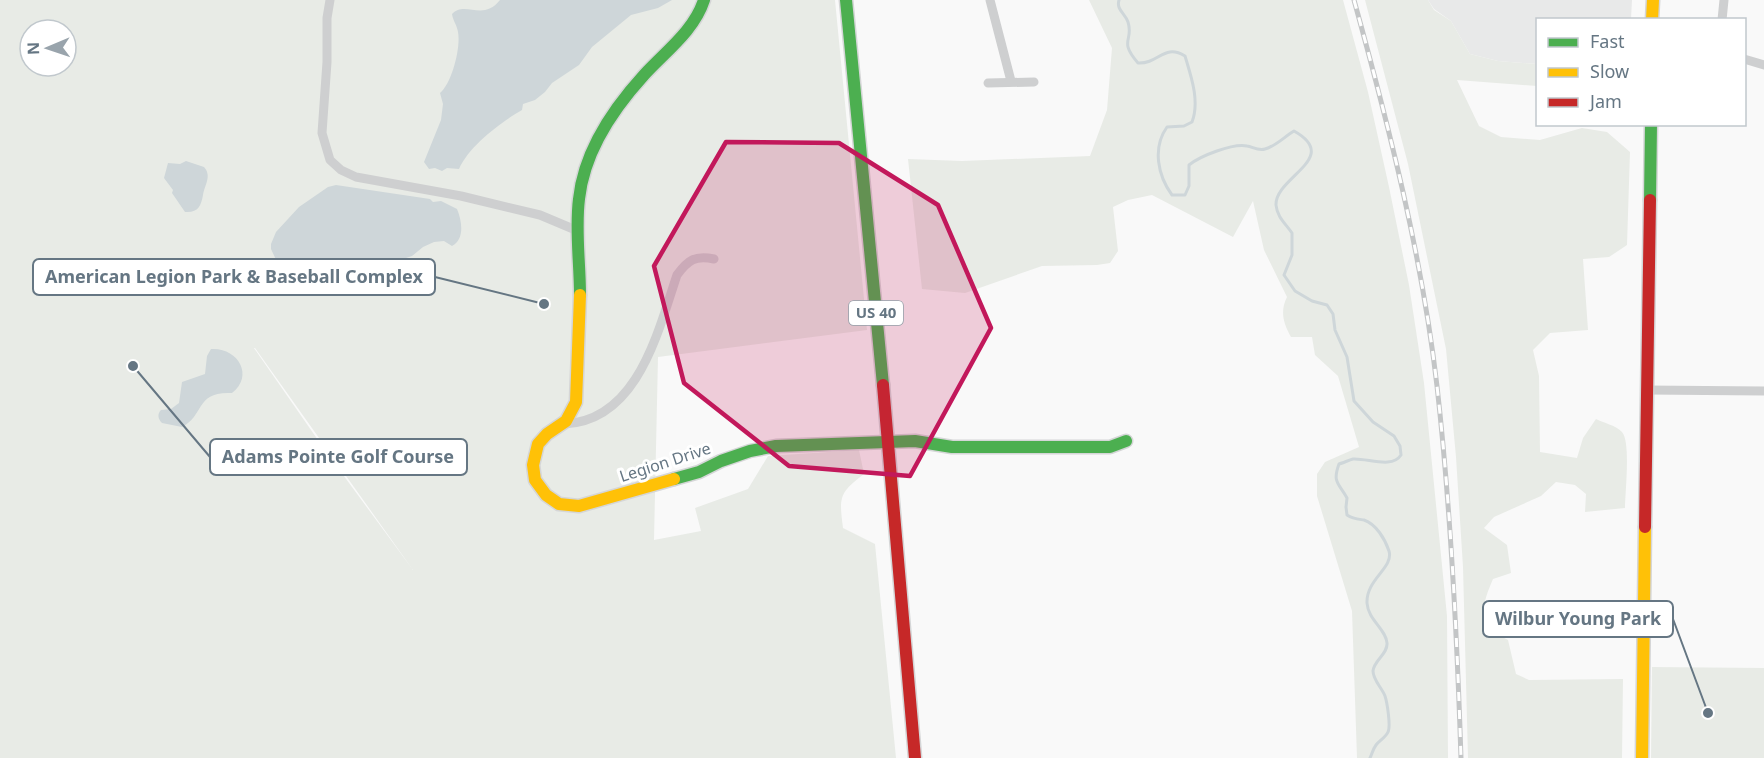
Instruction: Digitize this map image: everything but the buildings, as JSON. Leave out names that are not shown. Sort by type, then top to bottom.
[{"type":"main road","points":[[564,424],[573,412],[577,381],[580,265],[578,210],[581,182],[589,158],[604,127],[637,83],[694,24],[702,11],[704,0]]},
{"type":"main road","name":"US 40","points":[[846,0],[888,441],[915,758]]},
{"type":"main road","points":[[1652,18],[1653,0]]},
{"type":"main road","points":[[1642,758],[1651,126]]},
{"type":"main road","name":"Legion Drive","points":[[564,424],[542,439],[534,453],[533,471],[537,486],[551,501],[565,507],[579,506],[699,472],[721,460],[756,450],[776,446],[888,441]]},
{"type":"main road","points":[[888,441],[915,441],[952,447],[1023,448],[1110,447],[1126,441]]},
{"type":"street","points":[[330,0],[327,18],[327,62],[322,133],[330,160],[341,170],[356,177],[461,196],[540,215],[578,231]]},
{"type":"street","points":[[990,0],[1011,81]]},
{"type":"street","points":[[1722,18],[1724,0]]},
{"type":"street","points":[[1746,60],[1764,65]]},
{"type":"street","points":[[988,82],[1034,82]]},
{"type":"street","points":[[564,424],[591,419],[620,399],[644,364],[677,275],[692,258],[714,259]]},
{"type":"street","points":[[1646,390],[1764,391]]},
{"type":"highlighted area","points":[[726,142],[839,143],[938,205],[991,328],[910,476],[789,466],[684,383],[654,266]]},
{"type":"shaded area","points":[[0,0],[835,0],[867,330],[658,357],[654,540],[701,531],[695,508],[748,489],[768,456],[859,450],[864,474],[845,491],[843,496],[841,502],[843,528],[875,544],[896,758],[0,758]],"holes":[[[255,348],[413,570],[327,453]]]},
{"type":"shaded area","points":[[500,0],[672,0],[658,8],[631,15],[592,47],[579,65],[552,83],[535,100],[523,104],[522,110],[486,135],[470,152],[459,169],[447,168],[442,171],[435,168],[429,169],[424,162],[441,120],[443,104],[440,93],[452,73],[458,46],[458,32],[452,14],[463,9],[487,10]]},
{"type":"shaded area","points":[[1089,0],[1343,0],[1368,92],[1389,187],[1409,285],[1424,383],[1447,616],[1448,758],[1357,758],[1352,611],[1317,496],[1317,474],[1325,462],[1359,447],[1338,376],[1315,355],[1312,337],[1291,337],[1286,327],[1283,312],[1287,297],[1264,250],[1253,201],[1233,237],[1152,195],[1128,200],[1113,207],[1118,251],[1110,263],[1042,266],[965,293],[922,289],[908,159],[962,161],[1090,156],[1107,110],[1112,48]]},
{"type":"shaded area","points":[[1365,0],[1428,0],[1434,10],[1451,21],[1470,54],[1498,61],[1536,64],[1536,86],[1457,80],[1479,126],[1501,137],[1540,140],[1582,128],[1607,132],[1630,152],[1627,245],[1609,257],[1583,259],[1588,330],[1550,333],[1533,350],[1539,376],[1540,452],[1577,458],[1583,438],[1596,419],[1613,426],[1622,432],[1625,438],[1627,468],[1625,508],[1585,512],[1586,494],[1575,485],[1556,482],[1541,496],[1494,517],[1484,528],[1507,545],[1511,573],[1493,579],[1486,598],[1484,614],[1490,628],[1508,640],[1516,674],[1529,680],[1623,679],[1622,758],[1468,758],[1463,567],[1446,349],[1408,164]]},
{"type":"shaded area","points":[[1428,0],[1632,0],[1631,18],[1536,18],[1536,64],[1498,61],[1470,54],[1451,21],[1434,9]]},
{"type":"shaded area","points":[[186,161],[204,167],[208,174],[200,205],[196,210],[189,212],[185,212],[164,178],[168,163],[180,164]]},
{"type":"shaded area","points":[[336,185],[430,199],[433,202],[441,201],[457,209],[461,224],[459,239],[452,246],[444,241],[423,247],[412,256],[403,259],[380,279],[368,280],[360,286],[320,285],[279,266],[271,249],[276,232],[299,207],[328,187]]},
{"type":"shaded area","points":[[211,349],[228,352],[235,357],[242,371],[239,386],[232,393],[220,393],[206,400],[189,422],[182,427],[162,423],[159,413],[179,403],[182,382],[205,374],[207,356]]},
{"type":"shaded area","points":[[1652,667],[1764,668],[1764,758],[1651,758]]},
{"type":"waterway","points":[[1119,0],[1121,11],[1128,22],[1129,50],[1138,63],[1166,53],[1178,53],[1185,56],[1190,72],[1195,97],[1192,122],[1184,126],[1167,127],[1159,144],[1160,171],[1172,195],[1185,195],[1189,186],[1189,165],[1217,151],[1234,146],[1247,146],[1260,150],[1269,148],[1294,131],[1307,141],[1311,150],[1309,159],[1303,168],[1278,195],[1277,209],[1292,233],[1292,255],[1284,275],[1295,291],[1312,301],[1327,305],[1333,314],[1335,330],[1347,357],[1354,401],[1373,422],[1394,436],[1400,446],[1401,455],[1397,459],[1386,462],[1351,459],[1339,464],[1336,475],[1337,482],[1347,498],[1347,515],[1364,520],[1376,528],[1389,551],[1388,563],[1371,587],[1367,603],[1370,614],[1384,633],[1387,643],[1373,671],[1374,678],[1385,696],[1389,725],[1387,734],[1376,745],[1370,758]]},
{"type":"railway","points":[[1354,0],[1403,192],[1431,337],[1450,526],[1461,758]]},
{"type":"traffic: fast","points":[[580,295],[578,211],[587,164],[602,132],[621,102],[686,31],[694,21],[704,0]]},
{"type":"traffic: fast","points":[[846,0],[883,385]]},
{"type":"traffic: fast","points":[[1650,200],[1651,126]]},
{"type":"traffic: fast","points":[[674,479],[699,472],[750,451],[776,446],[915,441],[952,447],[1110,447],[1126,441]]},
{"type":"traffic: slow","points":[[1652,18],[1653,0]]},
{"type":"traffic: slow","points":[[580,295],[576,402],[566,421],[547,434],[538,444],[533,465],[535,480],[546,495],[559,504],[579,506],[674,479]]},
{"type":"traffic: slow","points":[[1642,758],[1645,527]]},
{"type":"traffic: jam","points":[[1645,527],[1650,200]]},
{"type":"traffic: jam","points":[[883,385],[915,758]]},
{"type":"place","name":"American Legion Park & Baseball Complex","points":[[544,304]]},
{"type":"place","name":"Adams Pointe Golf Course","points":[[133,366]]},
{"type":"place","name":"Wilbur Young Park","points":[[1708,713]]}]
